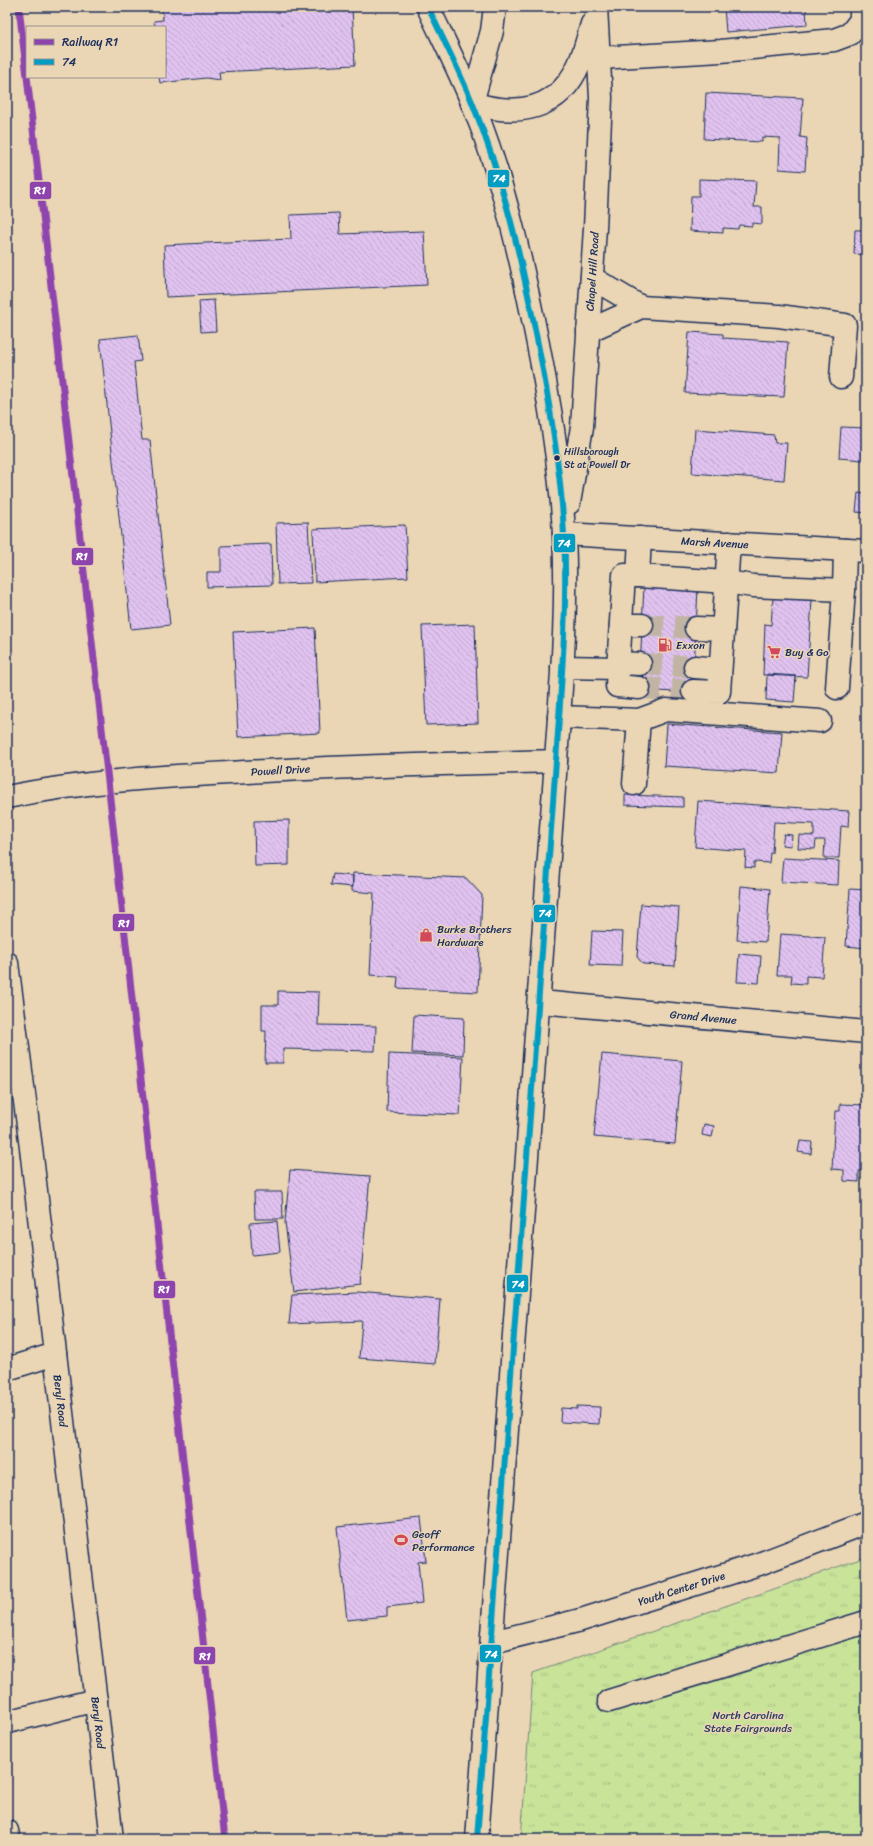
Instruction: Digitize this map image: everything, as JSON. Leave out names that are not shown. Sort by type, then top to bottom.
[{"type":"main road","points":[[428,7],[472,103],[503,193],[527,288],[554,429],[564,534],[565,587],[559,717],[540,1002],[478,1839]]},
{"type":"main road","points":[[472,103],[492,31],[495,7]]},
{"type":"main road","points":[[599,58],[721,51],[834,40],[850,34],[861,20],[861,7]]},
{"type":"main road","points":[[472,103],[494,109],[514,110],[536,106],[555,97],[571,79],[580,63],[596,9]]},
{"type":"main road","name":"Chapel Hill Road","points":[[564,534],[582,427],[592,278],[601,98],[596,9]]},
{"type":"main road","points":[[592,278],[641,307],[779,316],[845,325],[841,377]]},
{"type":"main road","points":[[588,331],[641,307]]},
{"type":"main road","name":"Marsh Avenue","points":[[564,534],[856,551]]},
{"type":"main road","points":[[638,576],[640,538]]},
{"type":"main road","points":[[693,691],[719,692],[729,543]]},
{"type":"main road","points":[[837,688],[844,590],[856,551]]},
{"type":"main road","points":[[639,688],[617,686],[619,666],[631,625],[624,575],[726,582],[753,586],[844,590]]},
{"type":"main road","points":[[696,628],[723,629]]},
{"type":"main road","points":[[562,667],[640,664]]},
{"type":"main road","points":[[695,667],[720,668]]},
{"type":"main road","points":[[559,717],[639,720],[666,710],[820,721]]},
{"type":"main road","points":[[634,784],[639,720]]},
{"type":"main road","name":"Powell Drive","points":[[7,797],[39,790],[108,781],[177,776],[401,765],[556,761]]},
{"type":"main road","name":"Beryl Road","points":[[8,974],[55,1354],[112,1839]]},
{"type":"main road","name":"Grand Avenue","points":[[540,1002],[866,1032]]},
{"type":"main road","points":[[7,1369],[55,1354]]},
{"type":"main road","name":"Youth Center Drive","points":[[492,1642],[581,1620],[752,1566],[866,1523]]},
{"type":"main road","points":[[609,1701],[866,1622]]},
{"type":"main road","points":[[7,1722],[96,1700]]},
{"type":"main road","points":[[7,1831],[9,1839]]},
{"type":"green space","name":"North Carolina State Fairgrounds","points":[[866,1557],[866,1839],[521,1839],[533,1673]]},
{"type":"building","points":[[162,7],[352,7],[355,65],[219,72],[220,80],[206,78],[160,83],[159,78],[166,78],[166,26],[155,26],[154,21],[163,20]]},
{"type":"building","points":[[724,7],[806,7],[807,25],[726,32]]},
{"type":"building","points":[[706,93],[803,98],[800,137],[807,138],[805,171],[779,169],[780,138],[762,137],[762,142],[704,139]]},
{"type":"building","points":[[699,179],[756,181],[754,207],[762,207],[762,224],[752,223],[752,226],[739,225],[738,229],[723,228],[723,233],[690,231],[691,196],[699,196]]},
{"type":"building","points":[[339,213],[340,234],[424,231],[427,285],[166,297],[164,245],[291,239],[290,215]]},
{"type":"building","points":[[855,230],[866,230],[866,255],[854,254]]},
{"type":"building","points":[[214,300],[216,331],[201,332],[199,301]]},
{"type":"building","points":[[689,332],[723,334],[723,338],[788,342],[784,397],[685,393]]},
{"type":"building","points":[[138,335],[141,361],[134,362],[142,440],[150,440],[170,625],[131,629],[100,339]]},
{"type":"building","points":[[841,427],[866,428],[866,452],[863,452],[863,460],[839,458]]},
{"type":"building","points":[[695,429],[774,435],[775,443],[787,443],[784,480],[692,473]]},
{"type":"building","points":[[858,493],[866,494],[866,513],[856,512]]},
{"type":"building","points":[[308,522],[311,583],[278,584],[276,523]]},
{"type":"building","points":[[405,525],[408,577],[315,582],[313,529]]},
{"type":"building","points":[[271,544],[272,585],[207,587],[207,572],[221,572],[221,546]]},
{"type":"building","points":[[644,585],[698,587],[693,693],[639,690]]},
{"type":"building","points":[[773,598],[812,600],[807,677],[763,675],[765,624],[771,625]]},
{"type":"building","points":[[475,624],[478,723],[426,725],[422,626]]},
{"type":"building","points":[[315,628],[320,733],[238,737],[233,632]]},
{"type":"building","points":[[767,674],[796,676],[794,702],[766,700]]},
{"type":"building","points":[[667,724],[782,732],[779,773],[664,766]]},
{"type":"building","points":[[625,795],[683,797],[683,807],[625,805]]},
{"type":"building","points":[[698,801],[849,811],[848,827],[841,826],[839,858],[824,858],[825,840],[816,840],[815,849],[798,848],[799,835],[814,836],[814,824],[774,822],[772,853],[770,853],[769,863],[754,862],[754,868],[745,867],[746,851],[695,847]]},
{"type":"building","points":[[289,820],[289,865],[255,866],[254,821]]},
{"type":"building","points":[[784,834],[792,835],[791,846],[782,845]]},
{"type":"building","points":[[783,858],[839,861],[838,885],[781,882]]},
{"type":"building","name":"Burke Brothers Hardware","points":[[353,873],[466,878],[482,895],[478,992],[397,988],[398,977],[370,975],[374,893],[352,891]]},
{"type":"building","points":[[333,874],[353,876],[353,887],[331,885]]},
{"type":"building","points":[[741,886],[770,889],[766,942],[737,940]]},
{"type":"building","points":[[850,889],[866,890],[866,948],[846,946]]},
{"type":"building","points":[[641,904],[679,907],[675,966],[643,964],[637,957]]},
{"type":"building","points":[[592,931],[623,932],[621,966],[590,965]]},
{"type":"building","points":[[780,934],[825,937],[822,977],[806,976],[806,984],[791,983],[792,975],[777,975]]},
{"type":"building","points":[[739,954],[761,956],[759,983],[737,982]]},
{"type":"building","points":[[278,991],[319,992],[318,1025],[376,1026],[375,1051],[283,1049],[283,1063],[265,1063],[266,1031],[262,1031],[262,1005],[278,1005]]},
{"type":"building","points":[[414,1015],[464,1018],[463,1055],[412,1053]]},
{"type":"building","points":[[389,1054],[463,1057],[460,1115],[387,1112]]},
{"type":"building","points":[[602,1054],[682,1061],[675,1144],[594,1137]]},
{"type":"building","points":[[840,1104],[866,1105],[865,1171],[859,1171],[859,1182],[844,1181],[844,1170],[832,1169],[835,1111],[840,1111]]},
{"type":"building","points":[[704,1124],[714,1126],[712,1137],[702,1135]]},
{"type":"building","points":[[800,1141],[812,1142],[811,1154],[798,1152]]},
{"type":"building","points":[[290,1170],[370,1176],[360,1284],[294,1292],[285,1222]]},
{"type":"building","points":[[254,1192],[282,1192],[283,1219],[255,1219]]},
{"type":"building","points":[[277,1221],[280,1252],[252,1255],[250,1223]]},
{"type":"building","points":[[357,1292],[440,1299],[435,1364],[359,1358],[362,1321],[289,1324],[292,1295]]},
{"type":"building","points":[[577,1406],[600,1407],[599,1424],[560,1422],[561,1408],[577,1409]]},
{"type":"building","points":[[421,1518],[426,1561],[418,1562],[422,1603],[387,1607],[387,1616],[347,1620],[337,1527]]},
{"type":"tunnel","points":[[642,625],[696,628]]},
{"type":"tunnel","points":[[640,664],[695,667]]},
{"type":"tunnel","points":[[639,688],[693,691]]},
{"type":"rail line","name":"R1","points":[[19,7],[26,68]]},
{"type":"rail line","name":"R1","points":[[27,78],[108,781],[225,1839]]},
{"type":"transit line","name":"74","points":[[428,7],[462,78],[483,131],[502,189],[518,248],[542,363],[554,437],[563,510],[565,563],[565,620],[560,705],[477,1839]]},
{"type":"place","name":"Hillsborough St at Powell Dr","points":[[557,458]]},
{"type":"place","name":"Exxon","points":[[665,645]]},
{"type":"place","name":"Buy & Go","points":[[774,652]]},
{"type":"place","name":"Burke Brothers Hardware","points":[[426,935]]},
{"type":"place","name":"Geoff Performance","points":[[401,1540]]}]
